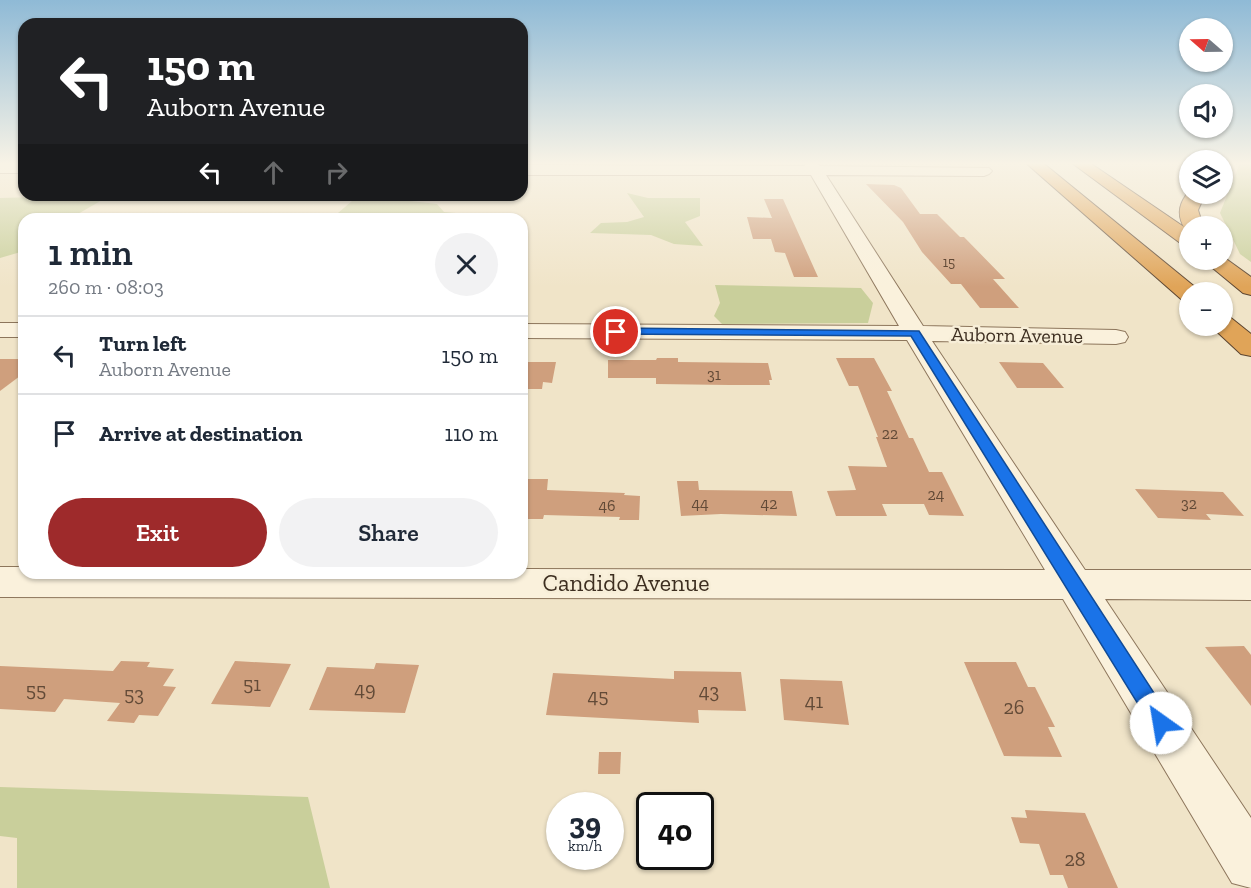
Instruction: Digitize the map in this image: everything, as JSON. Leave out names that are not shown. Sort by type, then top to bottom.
[{"type":"highway","points":[[1084,204],[1179,285]]},
{"type":"highway","points":[[1138,204],[1179,234]]},
{"type":"highway","points":[[1233,269],[1251,287]]},
{"type":"highway","points":[[1228,270],[1251,287]]},
{"type":"highway","points":[[1233,332],[1251,348]]},
{"type":"street","points":[[837,204],[1072,583],[1251,864]]},
{"type":"street","points":[[0,330],[18,330]]},
{"type":"street","name":"Auborn Avenue","points":[[528,331],[915,333],[1116,337]]},
{"type":"street","name":"Candido Avenue","points":[[0,582],[1251,585]]},
{"type":"green space","points":[[0,204],[94,204],[80,213],[18,213],[18,253],[0,258]]},
{"type":"green space","points":[[348,204],[437,204],[444,212],[456,213],[338,213]]},
{"type":"green space","points":[[635,204],[700,204],[700,216],[685,222],[703,246],[674,244],[651,235],[590,233],[601,223],[627,222],[644,217]]},
{"type":"green space","points":[[1223,204],[1251,204],[1251,262],[1240,254],[1233,240],[1233,216],[1221,216],[1220,213]]},
{"type":"green space","points":[[715,285],[861,288],[873,303],[868,323],[722,324],[714,316],[720,303]]},
{"type":"green space","points":[[0,787],[308,797],[330,888],[17,888],[17,838],[0,836]]},
{"type":"building","points":[[766,204],[785,204],[818,277],[794,277],[785,253],[775,252],[771,239],[753,239],[747,217],[772,218]]},
{"type":"building","points":[[886,204],[913,204],[920,214],[937,214],[960,237],[964,237],[1005,279],[993,279],[1019,308],[980,308],[961,284],[951,284],[922,252],[903,222]]},
{"type":"building","points":[[657,358],[678,358],[678,362],[768,363],[772,380],[769,380],[770,385],[729,385],[656,384],[656,378],[608,378],[608,360],[656,360]]},
{"type":"building","points":[[836,358],[874,358],[892,391],[887,391],[909,438],[913,438],[929,472],[942,472],[964,516],[929,515],[924,504],[882,504],[887,516],[836,516],[827,491],[856,490],[848,466],[887,467],[858,386],[849,386]]},
{"type":"building","points":[[0,359],[18,359],[18,378],[0,391]]},
{"type":"building","points":[[528,362],[556,362],[552,383],[543,382],[542,389],[528,389]]},
{"type":"building","points":[[999,362],[1043,363],[1064,388],[1017,388]]},
{"type":"building","points":[[528,479],[548,479],[547,490],[625,493],[624,495],[640,496],[639,520],[619,520],[620,517],[544,515],[543,519],[528,519]]},
{"type":"building","points":[[677,481],[698,481],[699,490],[792,491],[797,516],[721,514],[681,516]]},
{"type":"building","points":[[1135,489],[1223,492],[1244,516],[1206,514],[1211,520],[1158,518]]},
{"type":"building","points":[[1244,646],[1251,655],[1251,706],[1205,647]]},
{"type":"building","points":[[121,661],[150,662],[147,667],[174,669],[163,686],[176,687],[158,716],[139,715],[134,723],[107,721],[120,703],[64,699],[55,712],[0,709],[0,666],[113,671]]},
{"type":"building","points":[[235,661],[291,664],[270,707],[211,704]]},
{"type":"building","points":[[964,662],[1016,662],[1028,687],[1035,687],[1055,727],[1048,727],[1062,757],[1004,756]]},
{"type":"building","points":[[376,663],[419,665],[405,713],[309,710],[327,667],[374,669]]},
{"type":"building","points":[[674,671],[741,672],[746,711],[698,710],[699,723],[546,715],[553,673],[674,679]]},
{"type":"building","points":[[780,679],[842,681],[849,725],[784,720]]},
{"type":"building","points":[[599,752],[621,752],[620,774],[598,774]]},
{"type":"building","points":[[1025,810],[1085,813],[1118,888],[1068,888],[1063,875],[1050,875],[1039,844],[1020,843],[1011,817],[1027,818]]},
{"type":"route","points":[[616,332],[915,333],[1161,723]]}]
